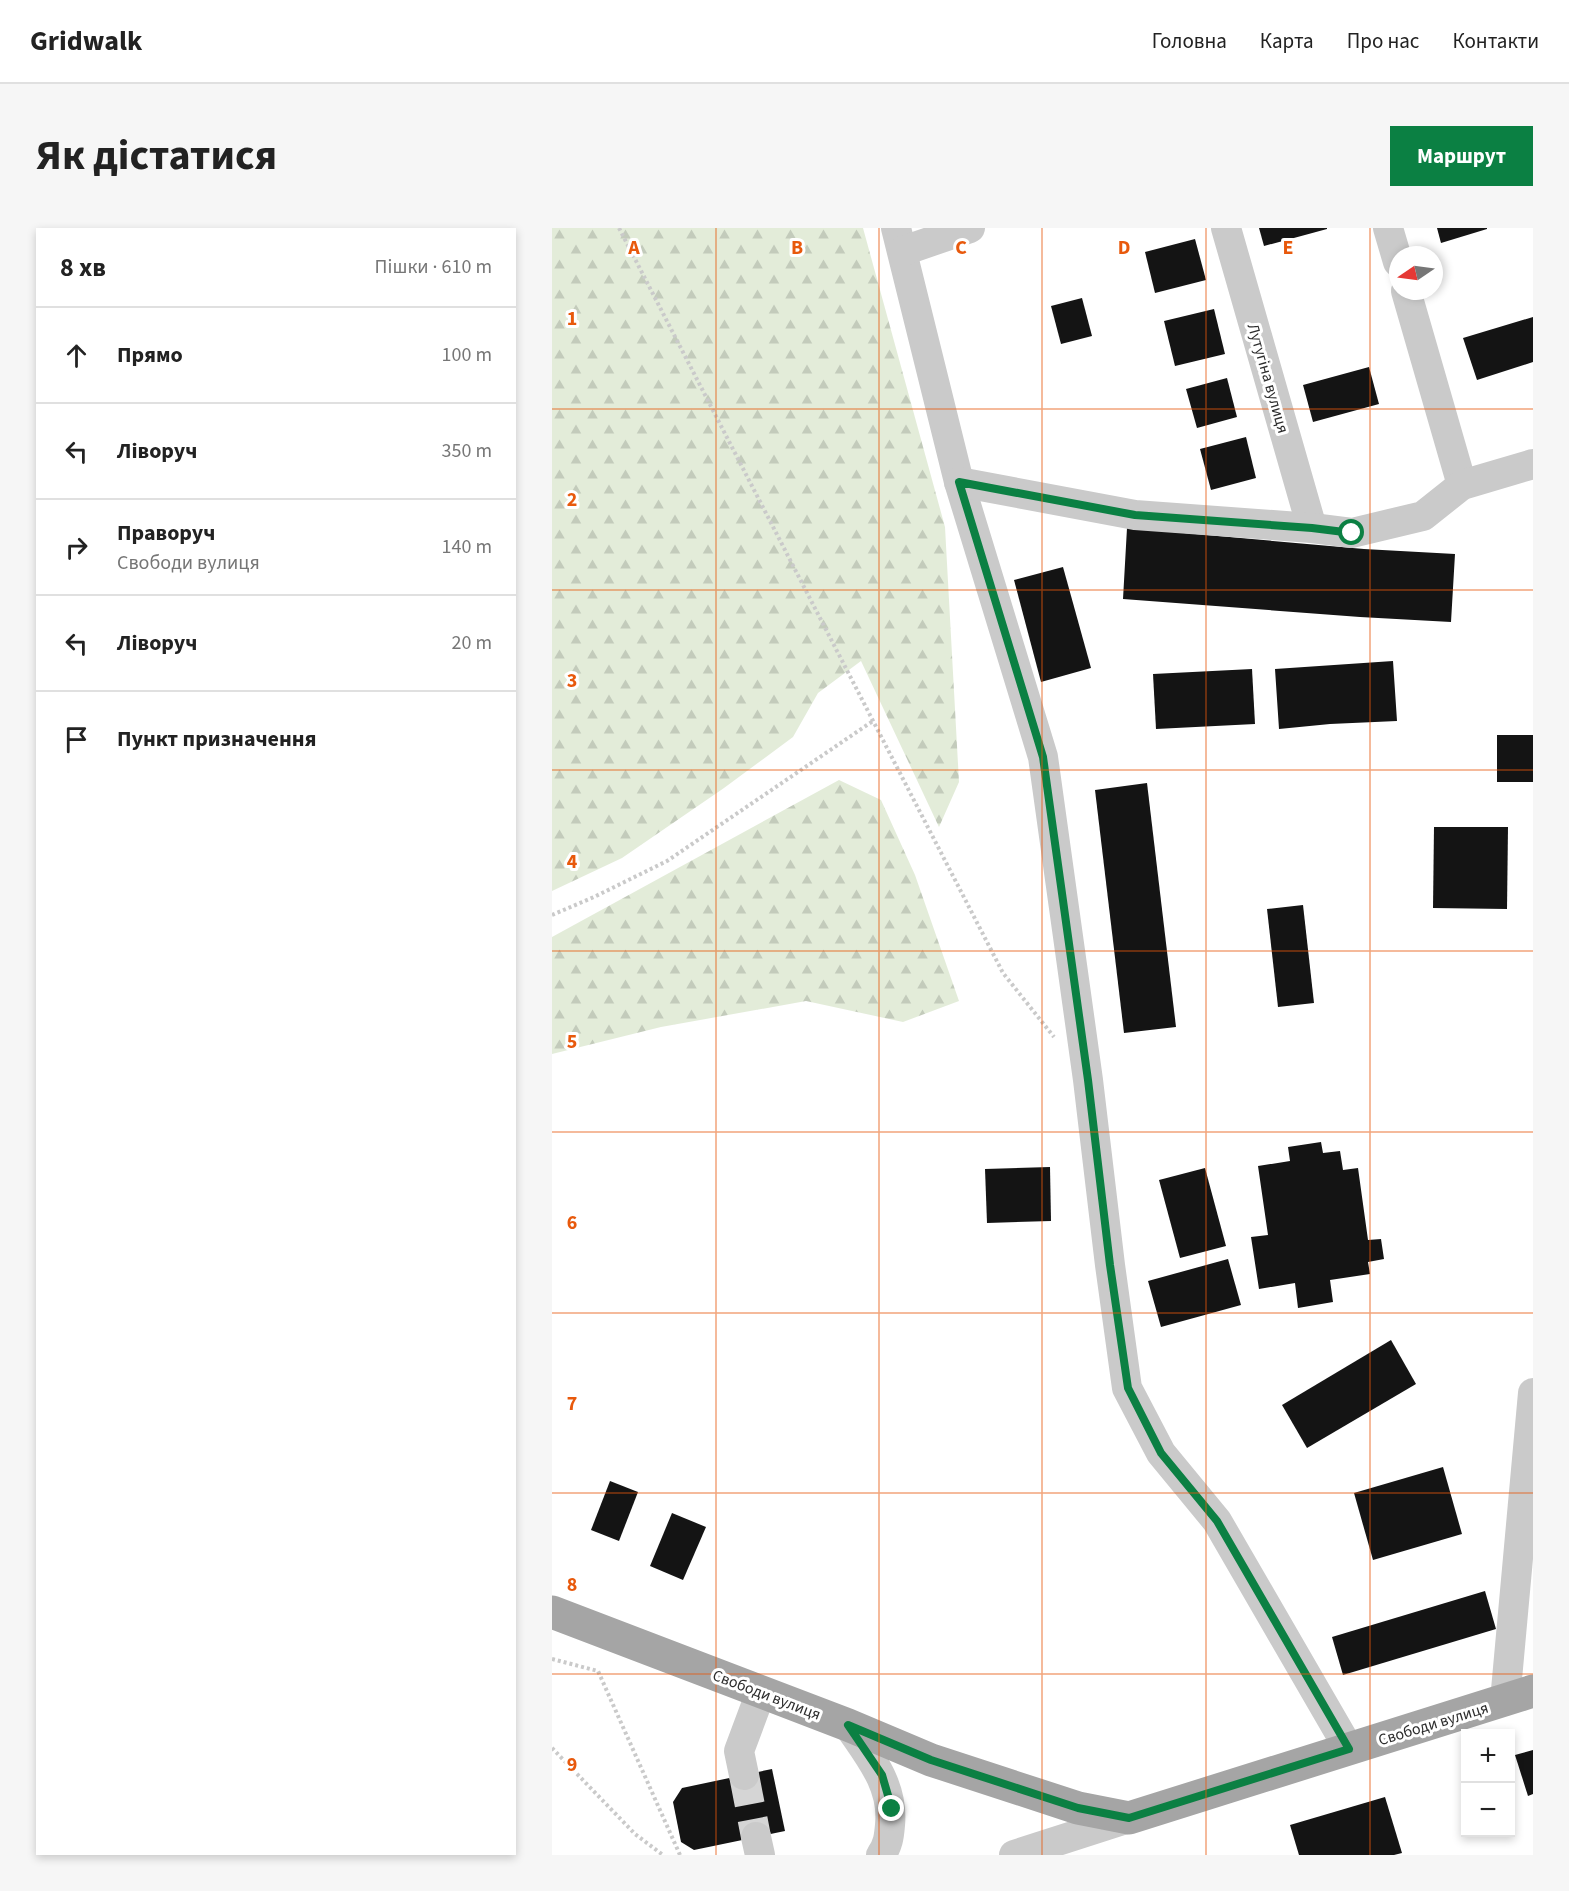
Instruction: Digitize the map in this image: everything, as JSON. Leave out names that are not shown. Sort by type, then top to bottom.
[{"type":"main road","name":"Свободи вулиця","points":[[552,1612],[848,1725],[931,1760],[1078,1808],[1129,1818],[1519,1696]]},
{"type":"street","points":[[970,228],[899,239],[959,482],[1043,757],[1086,1068],[1111,1276],[1128,1388],[1161,1453],[1217,1521],[1349,1749]]},
{"type":"street","name":"Лутугіна вулиця","points":[[1226,228],[1312,528]]},
{"type":"street","points":[[1388,228],[1393,246]]},
{"type":"street","points":[[1409,300],[1462,486]]},
{"type":"street","points":[[959,482],[1135,515],[1352,533],[1423,516],[1462,486],[1533,464]]},
{"type":"street","points":[[1519,1696],[1533,1393]]},
{"type":"street","points":[[744,1775],[739,1751],[761,1692]]},
{"type":"street","points":[[848,1725],[882,1775],[892,1809],[888,1846],[881,1855]]},
{"type":"street","points":[[1014,1855],[1129,1818]]},
{"type":"path","points":[[619,228],[1003,973],[1059,1044]]},
{"type":"path","points":[[552,915],[667,861],[873,721]]},
{"type":"path","points":[[552,1659],[598,1671],[680,1855]]},
{"type":"path","points":[[552,1748],[635,1834],[663,1855]]},
{"type":"green space","points":[[552,228],[863,228],[945,527],[959,782],[939,827],[861,661],[818,693],[793,737],[622,858],[552,891]]},
{"type":"green space","points":[[839,780],[881,800],[915,875],[959,1001],[903,1022],[806,1001],[661,1027],[552,1054],[552,937]]},
{"type":"building","points":[[1259,228],[1327,228],[1327,229],[1264,246]]},
{"type":"building","points":[[1437,228],[1487,228],[1487,229],[1441,243]]},
{"type":"building","points":[[1195,239],[1206,280],[1155,293],[1145,252]]},
{"type":"building","points":[[1082,298],[1092,336],[1061,344],[1051,306]]},
{"type":"building","points":[[1214,309],[1225,354],[1175,366],[1164,321]]},
{"type":"building","points":[[1533,317],[1533,362],[1477,380],[1463,338]]},
{"type":"building","points":[[1369,367],[1379,404],[1313,422],[1303,385]]},
{"type":"building","points":[[1227,378],[1237,417],[1197,428],[1186,389]]},
{"type":"building","points":[[1246,437],[1256,478],[1211,490],[1200,449]]},
{"type":"building","points":[[1127,528],[1364,549],[1455,554],[1451,622],[1123,599]]},
{"type":"building","points":[[1063,567],[1091,668],[1041,682],[1014,580]]},
{"type":"building","points":[[1393,661],[1397,721],[1279,729],[1275,669]]},
{"type":"building","points":[[1252,669],[1255,724],[1156,729],[1153,674]]},
{"type":"building","points":[[1497,735],[1533,735],[1533,782],[1497,782]]},
{"type":"building","points":[[1147,783],[1176,1027],[1124,1033],[1095,790]]},
{"type":"building","points":[[1434,827],[1508,827],[1507,909],[1433,908]]},
{"type":"building","points":[[1303,905],[1314,1003],[1278,1007],[1267,909]]},
{"type":"building","points":[[1321,1142],[1323,1153],[1340,1151],[1343,1170],[1358,1168],[1368,1240],[1381,1239],[1384,1259],[1368,1262],[1370,1274],[1330,1280],[1333,1302],[1298,1308],[1295,1283],[1259,1289],[1251,1237],[1268,1235],[1258,1166],[1290,1161],[1288,1147]]},
{"type":"building","points":[[1050,1167],[1051,1221],[987,1223],[985,1169]]},
{"type":"building","points":[[1205,1168],[1226,1246],[1180,1258],[1159,1180]]},
{"type":"building","points":[[1228,1259],[1241,1305],[1161,1327],[1148,1281]]},
{"type":"building","points":[[1391,1340],[1416,1384],[1307,1448],[1282,1405]]},
{"type":"building","points":[[1443,1467],[1462,1534],[1373,1560],[1354,1493]]},
{"type":"building","points":[[610,1481],[638,1492],[619,1541],[591,1530]]},
{"type":"building","points":[[672,1513],[706,1527],[683,1580],[650,1566]]},
{"type":"building","points":[[1485,1591],[1496,1629],[1343,1675],[1332,1637]]},
{"type":"building","points":[[1533,1750],[1533,1794],[1528,1796],[1515,1755]]},
{"type":"building","points":[[772,1769],[785,1831],[694,1850],[681,1842],[673,1802],[682,1788]]},
{"type":"building","points":[[1385,1797],[1402,1853],[1394,1855],[1299,1855],[1290,1825]]},
{"type":"tunnel","points":[[744,1775],[756,1837]]},
{"type":"route","points":[[892,1809],[882,1775],[848,1725],[931,1760],[1078,1808],[1129,1818],[1349,1749],[1217,1521],[1161,1453],[1128,1388],[1043,757],[959,482],[1135,515],[1352,533]]}]
